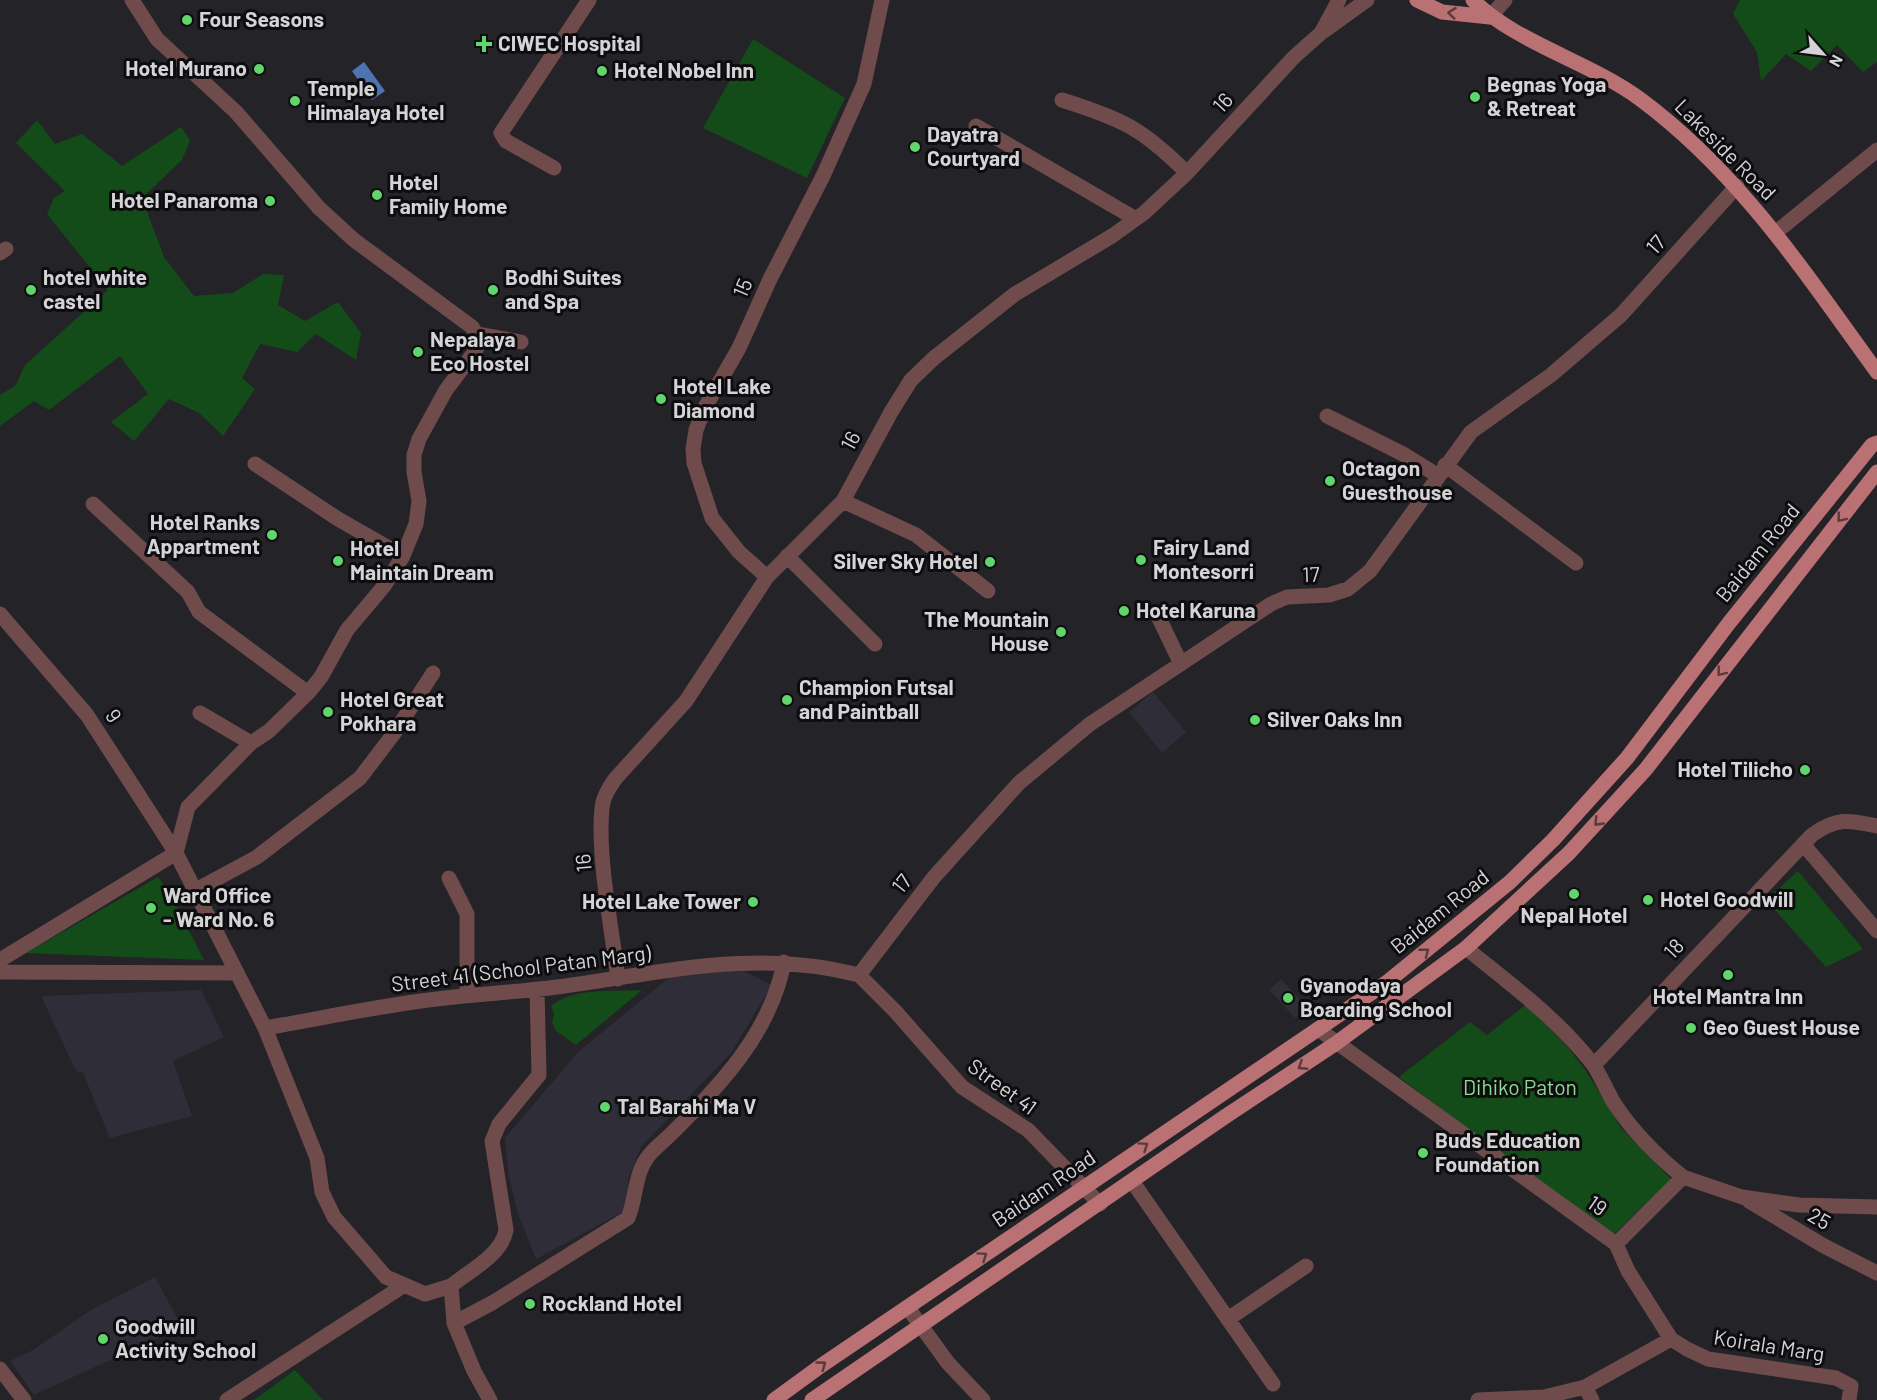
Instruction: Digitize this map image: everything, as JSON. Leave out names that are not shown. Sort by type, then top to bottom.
[{"type":"main road","points":[[1416,0],[1442,12],[1490,17]]},
{"type":"main road","points":[[1473,0],[1490,17]]},
{"type":"main road","name":"Lakeside Road","points":[[1490,17],[1617,83],[1665,119],[1737,186],[1775,233],[1877,372]]},
{"type":"main road","name":"Baidam Road","points":[[774,1400],[1386,983],[1454,930],[1510,882],[1553,840],[1627,758],[1729,623],[1872,445],[1877,443]]},
{"type":"main road","name":"Baidam Road","points":[[812,1400],[1335,1044],[1467,948],[1569,853],[1646,769],[1877,472]]},
{"type":"street","points":[[134,0],[157,39],[236,112],[319,208],[354,240],[478,333],[521,342]]},
{"type":"street","points":[[554,168],[501,137],[501,133],[518,104],[589,0]]},
{"type":"street","name":"15","points":[[766,577],[739,552],[712,518],[694,463],[693,449],[696,430],[704,409],[739,348],[770,279],[823,176],[864,84],[882,0]]},
{"type":"street","name":"16","points":[[1321,33],[1339,0]]},
{"type":"street","name":"16","points":[[618,979],[603,854],[602,807],[607,791],[686,700],[766,577],[843,501],[911,380],[934,358],[1015,294],[1136,219],[1186,173],[1294,57],[1321,33],[1366,0]]},
{"type":"street","points":[[1490,17],[1505,0]]},
{"type":"street","points":[[1062,100],[1115,117],[1145,134],[1186,173]]},
{"type":"street","points":[[976,126],[1136,219]]},
{"type":"street","points":[[1775,233],[1877,150]]},
{"type":"street","name":"17","points":[[859,975],[934,877],[1019,783],[1090,724],[1271,604],[1287,597],[1329,596],[1348,590],[1370,571],[1441,470],[1471,432],[1551,375],[1621,315],[1737,186]]},
{"type":"street","points":[[0,960],[176,853],[188,807],[251,743],[268,731],[308,693],[321,677],[346,630],[384,586],[403,556],[416,524],[419,501],[414,472],[414,455],[419,439],[446,390],[476,350],[480,340],[478,333]]},
{"type":"street","points":[[1327,416],[1403,454],[1441,470],[1576,563]]},
{"type":"street","points":[[255,465],[338,519],[403,556]]},
{"type":"street","points":[[843,501],[916,535],[988,591]]},
{"type":"street","points":[[93,504],[189,592],[199,612],[308,693]]},
{"type":"street","points":[[787,556],[875,644]]},
{"type":"street","name":"9","points":[[0,614],[87,715],[176,853],[265,1028],[317,1158],[322,1192],[334,1217],[386,1277],[403,1286]]},
{"type":"street","points":[[1158,616],[1181,664]]},
{"type":"street","points":[[194,891],[257,857],[360,778],[395,732],[433,673]]},
{"type":"street","points":[[200,713],[251,743]]},
{"type":"street","name":"18","points":[[1594,1065],[1803,844],[1823,827],[1835,822],[1856,820],[1877,826]]},
{"type":"street","points":[[1803,844],[1877,931]]},
{"type":"street","points":[[449,878],[467,914],[467,996]]},
{"type":"street","points":[[1467,948],[1560,1026],[1594,1065],[1631,1127],[1656,1155],[1683,1177],[1742,1197],[1799,1205],[1877,1207]]},
{"type":"street","points":[[454,1323],[502,1297],[628,1218],[638,1172],[650,1153],[670,1135],[746,1052],[779,989],[784,962]]},
{"type":"street","name":"Street 41 (School Patan Marg)","points":[[265,1028],[420,1001],[537,990],[718,963],[784,962],[824,966],[859,975]]},
{"type":"street","points":[[0,972],[237,972]]},
{"type":"street","name":"Street 41","points":[[859,975],[895,1011],[962,1087],[1028,1131],[1100,1204]]},
{"type":"street","points":[[227,1400],[403,1286],[425,1294],[451,1287],[496,1250],[504,1240],[506,1230],[492,1142],[499,1124],[539,1075],[537,990]]},
{"type":"street","name":"19","points":[[1318,1029],[1335,1044],[1483,1147],[1616,1244],[1683,1177]]},
{"type":"street","points":[[1132,1181],[1273,1384]]},
{"type":"street","name":"25","points":[[1742,1197],[1824,1246],[1877,1273]]},
{"type":"street","points":[[1478,1400],[1588,1393],[1671,1339],[1628,1271],[1616,1244]]},
{"type":"street","points":[[1228,1319],[1306,1266]]},
{"type":"street","points":[[451,1287],[454,1323],[474,1371],[490,1400]]},
{"type":"street","points":[[908,1308],[948,1363],[983,1400]]},
{"type":"street","name":"Koirala Marg","points":[[1671,1339],[1708,1359],[1836,1378],[1851,1386],[1850,1400]]},
{"type":"street","points":[[0,1369],[24,1400]]},
{"type":"shaded area","points":[[1153,692],[1186,732],[1162,753],[1129,712]]},
{"type":"shaded area","name":"Tal Barahi Ma V","points":[[735,967],[772,985],[731,1053],[641,1147],[628,1180],[628,1209],[536,1259],[518,1214],[508,1173],[505,1138],[578,1052],[671,976]]},
{"type":"shaded area","name":"Gyanodaya Boarding School","points":[[1281,979],[1307,1007],[1295,1018],[1269,990]]},
{"type":"shaded area","points":[[201,990],[224,1037],[173,1061],[192,1116],[110,1138],[83,1073],[76,1071],[41,996]]},
{"type":"shaded area","name":"Goodwill Activity School","points":[[155,1277],[182,1327],[34,1395],[10,1361],[33,1350],[91,1310]]},
{"type":"green space","points":[[1740,0],[1877,0],[1877,62],[1863,72],[1837,45],[1811,71],[1786,54],[1761,81],[1757,52],[1733,14]]},
{"type":"green space","points":[[753,39],[845,98],[807,178],[703,128]]},
{"type":"green space","points":[[37,120],[55,144],[82,134],[122,166],[181,127],[190,140],[182,160],[142,198],[164,257],[194,296],[233,293],[263,274],[284,275],[278,305],[305,321],[338,302],[361,333],[356,360],[316,334],[297,352],[260,344],[242,378],[255,389],[223,436],[199,413],[169,399],[134,441],[111,422],[148,394],[120,356],[49,410],[34,401],[0,426],[0,395],[16,385],[25,365],[108,290],[47,214],[54,198],[65,191],[16,143]]},
{"type":"green space","points":[[1798,871],[1863,949],[1826,967],[1766,900]]},
{"type":"green space","points":[[158,877],[170,893],[204,960],[26,953]]},
{"type":"green space","points":[[642,990],[576,1045],[556,1031],[552,1022],[554,1014],[551,1006],[571,996],[582,993]]},
{"type":"green space","name":"Dihiko Paton","points":[[1527,1004],[1563,1041],[1586,1071],[1621,1128],[1671,1179],[1611,1237],[1399,1077],[1470,1022],[1487,1035]]},
{"type":"green space","points":[[295,1370],[323,1400],[254,1400]]},
{"type":"water","points":[[364,62],[385,91],[372,100],[352,71]]},
{"type":"place","name":"Four Seasons","points":[[187,20]]},
{"type":"place","name":"CIWEC Hospital","points":[[484,44]]},
{"type":"place","name":"Hotel Murano","points":[[259,69]]},
{"type":"place","name":"Hotel Nobel Inn","points":[[602,71]]},
{"type":"place","name":"Begnas Yoga & Retreat","points":[[1475,97]]},
{"type":"place","name":"Temple Himalaya Hotel","points":[[295,101]]},
{"type":"place","name":"Dayatra Courtyard","points":[[915,147]]},
{"type":"place","name":"Hotel Family Home","points":[[377,195]]},
{"type":"place","name":"Hotel Panaroma","points":[[270,201]]},
{"type":"place","name":"hotel white castel","points":[[31,290]]},
{"type":"place","name":"Bodhi Suites and Spa","points":[[493,290]]},
{"type":"place","name":"Nepalaya Eco Hostel","points":[[418,352]]},
{"type":"place","name":"Hotel Lake Diamond","points":[[661,399]]},
{"type":"place","name":"Octagon Guesthouse","points":[[1330,481]]},
{"type":"place","name":"Hotel Ranks Appartment","points":[[272,535]]},
{"type":"place","name":"Fairy Land Montesorri","points":[[1141,560]]},
{"type":"place","name":"Hotel Maintain Dream","points":[[338,561]]},
{"type":"place","name":"Silver Sky Hotel","points":[[990,562]]},
{"type":"place","name":"Hotel Karuna","points":[[1124,611]]},
{"type":"place","name":"The Mountain House","points":[[1061,632]]},
{"type":"place","name":"Champion Futsal and Paintball","points":[[787,700]]},
{"type":"place","name":"Hotel Great Pokhara","points":[[328,712]]},
{"type":"place","name":"Silver Oaks Inn","points":[[1255,720]]},
{"type":"place","name":"Hotel Tilicho","points":[[1805,770]]},
{"type":"place","name":"Nepal Hotel","points":[[1574,894]]},
{"type":"place","name":"Hotel Goodwill","points":[[1648,900]]},
{"type":"place","name":"Hotel Lake Tower","points":[[753,902]]},
{"type":"place","name":"Ward Office - Ward No. 6","points":[[151,908]]},
{"type":"place","name":"Hotel Mantra Inn","points":[[1728,975]]},
{"type":"place","name":"Gyanodaya Boarding School","points":[[1288,998]]},
{"type":"place","name":"Geo Guest House","points":[[1691,1028]]},
{"type":"place","name":"Tal Barahi Ma V","points":[[605,1107]]},
{"type":"place","name":"Buds Education Foundation","points":[[1423,1153]]},
{"type":"place","name":"Rockland Hotel","points":[[530,1304]]},
{"type":"place","name":"Goodwill Activity School","points":[[103,1339]]}]
